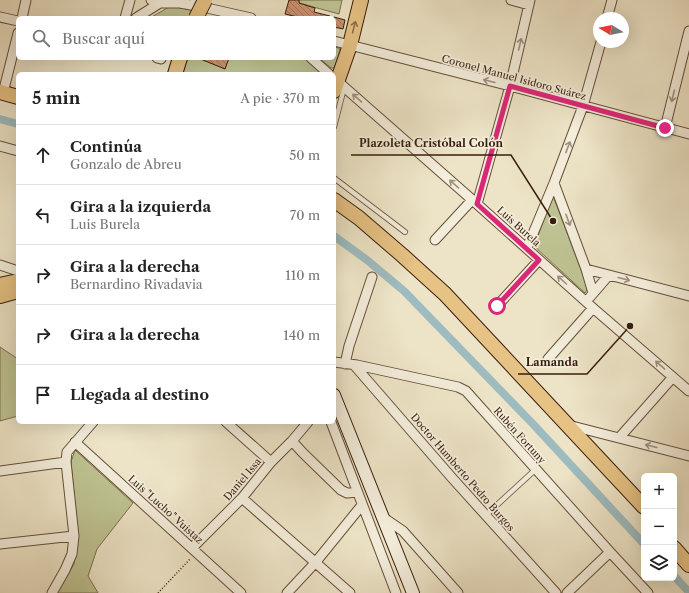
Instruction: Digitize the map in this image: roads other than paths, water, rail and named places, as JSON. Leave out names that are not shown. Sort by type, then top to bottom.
[{"type":"main road","points":[[336,83],[350,45],[361,0]]},
{"type":"main road","points":[[197,16],[206,4]]},
{"type":"main road","points":[[176,72],[179,60]]},
{"type":"main road","points":[[1,94],[16,97]]},
{"type":"main road","points":[[1,94],[16,100]]},
{"type":"main road","points":[[336,202],[402,254],[444,294],[641,504]]},
{"type":"main road","points":[[336,211],[354,223],[438,300],[517,380],[641,512]]},
{"type":"main road","points":[[0,285],[16,281]]},
{"type":"main road","points":[[0,296],[16,292]]},
{"type":"main road","points":[[336,400],[414,593]]},
{"type":"main road","points":[[677,542],[689,555]]},
{"type":"main road","points":[[677,551],[689,565]]},
{"type":"street","points":[[22,16],[26,0]]},
{"type":"street","points":[[126,16],[130,0]]},
{"type":"street","points":[[151,0],[206,4]]},
{"type":"street","points":[[195,0],[245,16]]},
{"type":"street","points":[[435,240],[474,202],[510,86],[530,2],[511,0]]},
{"type":"street","points":[[609,12],[612,0]]},
{"type":"street","points":[[139,16],[163,1]]},
{"type":"street","points":[[0,17],[16,21]]},
{"type":"street","points":[[665,128],[689,31]]},
{"type":"street","points":[[1,94],[16,40]]},
{"type":"street","name":"Coronel Manuel Isidoro Suárez","points":[[336,42],[689,134]]},
{"type":"street","points":[[527,248],[554,183],[583,106],[598,48]]},
{"type":"street","name":"Luis Burela","points":[[313,60],[325,72]]},
{"type":"street","name":"Luis Burela","points":[[336,83],[527,248],[689,391]]},
{"type":"street","points":[[0,146],[16,150]]},
{"type":"street","points":[[554,183],[586,269],[593,293]]},
{"type":"street","points":[[497,306],[539,260]]},
{"type":"street","points":[[0,264],[16,267]]},
{"type":"street","points":[[586,269],[689,296]]},
{"type":"street","points":[[548,359],[590,305],[593,293],[609,275]]},
{"type":"street","points":[[350,364],[349,346],[372,277]]},
{"type":"street","name":"Rubén Fortuny","points":[[336,362],[350,364],[466,391],[648,593]]},
{"type":"street","name":"Doctor Humberto Pedro Burgos","points":[[350,364],[556,593]]},
{"type":"street","points":[[619,438],[673,377]]},
{"type":"street","points":[[52,593],[72,554],[74,536],[66,462],[67,452],[91,424]]},
{"type":"street","points":[[228,424],[271,462]]},
{"type":"street","name":"Daniel Issa","points":[[194,550],[242,498],[271,462],[306,424]]},
{"type":"street","points":[[332,424],[396,593]]},
{"type":"street","points":[[566,424],[689,456]]},
{"type":"street","points":[[292,440],[303,453],[341,490],[347,493],[357,492]]},
{"type":"street","name":"Luis \"Lucho\" Vuistaz","points":[[75,442],[241,593]]},
{"type":"street","points":[[0,471],[66,462]]},
{"type":"street","points":[[242,498],[350,593]]},
{"type":"street","points":[[287,593],[315,563],[362,505]]},
{"type":"street","points":[[384,518],[403,531],[458,593]]},
{"type":"street","points":[[0,544],[74,536]]},
{"type":"street","points":[[567,593],[610,552]]},
{"type":"lane","points":[[336,180],[405,232]]},
{"type":"lane","points":[[486,515],[536,469]]},
{"type":"waterway","points":[[0,119],[16,123]]},
{"type":"waterway","points":[[336,237],[367,260],[404,291],[533,424],[641,541]]},
{"type":"waterway","points":[[677,579],[689,592]]},
{"type":"place","name":"Plazoleta Cristóbal Colón","points":[[553,221]]},
{"type":"place","name":"Lamanda","points":[[630,326]]}]
